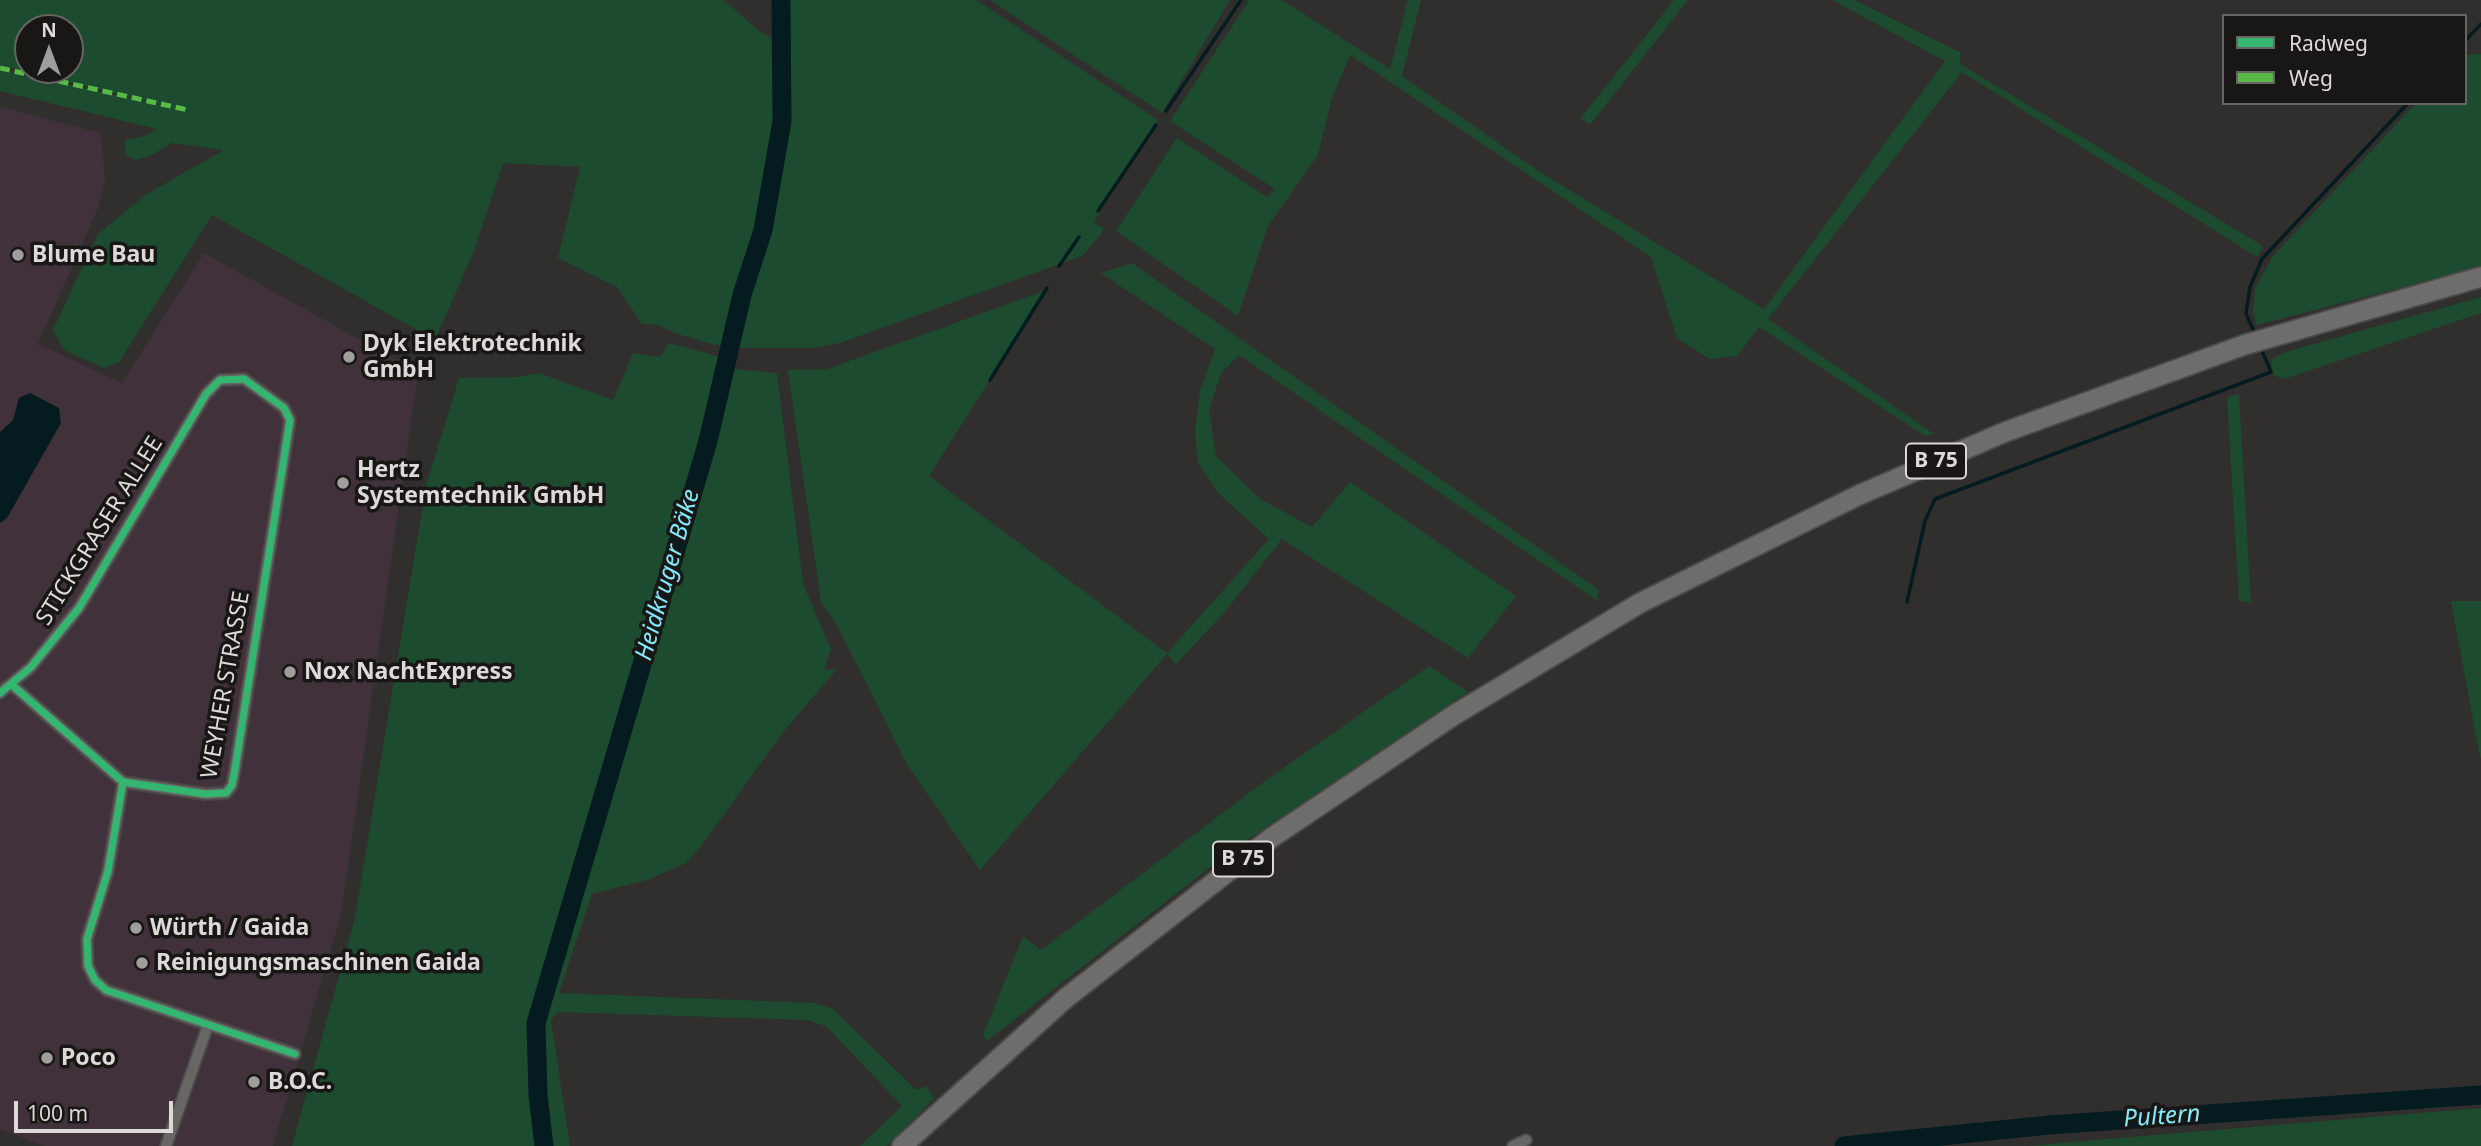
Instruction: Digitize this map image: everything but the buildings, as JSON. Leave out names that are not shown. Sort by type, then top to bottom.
[{"type":"highway","name":"B 75","points":[[902,1146],[1057,1006],[1174,912],[1362,775],[1515,677],[1640,603],[1859,495],[2017,428],[2481,276]]},
{"type":"highway","name":"B 75","points":[[2274,342],[2481,290]]},
{"type":"highway","name":"B 75","points":[[920,1146],[1047,1031],[1210,899],[1368,786],[1524,685],[1660,607],[1865,506],[2030,436],[2246,351]]},
{"type":"street","name":"WEYHER STRASSE","points":[[123,782],[219,795],[226,793],[233,777],[290,420],[284,408],[244,379],[220,380]]},
{"type":"street","name":"STICKGRASER ALLEE","points":[[0,693],[12,685],[48,647],[79,608],[206,394],[220,380]]},
{"type":"street","points":[[12,685],[123,782],[108,871],[87,939],[88,967],[95,980],[106,990],[295,1054]]},
{"type":"street","points":[[166,1146],[208,1025]]},
{"type":"street","points":[[1513,1146],[1526,1140]]},
{"type":"shaded area","points":[[0,107],[101,133],[105,181],[99,206],[38,344],[122,383],[204,253],[418,372],[341,915],[273,1146],[45,1146],[0,1129]]},
{"type":"green space","points":[[0,0],[724,0],[759,31],[779,42],[780,121],[761,228],[728,344],[715,345],[674,333],[659,325],[642,324],[617,287],[558,258],[580,167],[503,163],[474,251],[435,340],[212,215],[119,362],[104,368],[64,350],[53,330],[98,234],[147,194],[224,150],[172,143],[150,156],[135,160],[125,154],[125,140],[148,135],[157,129],[0,91],[0,70],[14,73],[14,84],[64,84],[174,108],[77,84],[84,84],[84,14],[14,14],[14,68],[0,65]]},
{"type":"green space","points":[[784,0],[976,0],[1158,120],[1094,222],[1104,229],[1082,256],[840,343],[813,348],[742,348],[733,344],[766,227],[783,125]]},
{"type":"green space","points":[[990,0],[1230,0],[1162,113]]},
{"type":"green space","points":[[1249,0],[1282,0],[1390,69],[1408,0],[1421,0],[1402,76],[1540,172],[1764,309],[1945,61],[1832,0],[1854,0],[1961,53],[1960,64],[2263,246],[2257,257],[1962,72],[1768,319],[1934,434],[1925,436],[1759,327],[1737,356],[1710,359],[1677,338],[1651,257],[1350,55],[1332,98],[1318,155],[1268,226],[1238,316],[1116,231],[1177,138],[1267,197],[1275,189],[1170,121]]},
{"type":"green space","points":[[1674,0],[1688,0],[1590,125],[1581,118]]},
{"type":"green space","points":[[2481,54],[2481,267],[2257,325],[2253,313],[2255,288],[2273,256],[2414,105],[2467,105],[2467,55]]},
{"type":"green space","points":[[1132,263],[1599,590],[1596,600],[1239,355],[1221,373],[1209,410],[1216,456],[1260,499],[1312,527],[1350,482],[1516,596],[1468,658],[1282,539],[1224,613],[1176,664],[1167,654],[980,870],[908,766],[836,623],[821,602],[788,370],[827,369],[1047,290],[929,476],[1167,653],[1269,539],[1218,493],[1198,463],[1195,431],[1200,391],[1215,349],[1101,273]]},
{"type":"green space","points":[[2481,297],[2481,313],[2284,379],[2273,375],[2271,360],[2282,353]]},
{"type":"green space","points":[[669,343],[721,357],[706,439],[540,1004],[544,1005],[579,877],[698,485],[728,365],[735,369],[777,373],[803,584],[831,649],[824,670],[837,669],[784,731],[702,845],[686,863],[650,879],[592,894],[559,993],[814,1003],[833,1009],[916,1090],[927,1086],[934,1099],[887,1146],[860,1146],[902,1106],[827,1027],[808,1020],[558,1012],[551,1020],[570,1146],[292,1146],[355,918],[426,486],[459,378],[518,377],[539,373],[613,400],[633,353],[660,357]]},
{"type":"green space","points":[[2239,394],[2251,603],[2239,601],[2227,397]]},
{"type":"green space","points":[[2451,601],[2481,601],[2481,759],[2479,752]]},
{"type":"green space","points":[[1429,666],[1468,692],[1231,851],[987,1041],[983,1035],[1023,936],[1041,950],[1265,781]]},
{"type":"green space","points":[[2481,1108],[2481,1146],[2028,1146],[2108,1139]]},
{"type":"water","points":[[30,393],[59,408],[61,423],[7,518],[0,523],[0,432],[13,420],[19,398]]},
{"type":"waterway","name":"Heidkruger Bäke","points":[[544,1146],[538,1095],[536,1023],[708,441],[742,295],[763,230],[782,121],[781,0]]},
{"type":"waterway","points":[[1166,111],[1241,0]]},
{"type":"waterway","points":[[2467,39],[2481,24]]},
{"type":"waterway","points":[[2256,336],[2246,314],[2250,287],[2262,259],[2406,105]]},
{"type":"waterway","points":[[1098,211],[1156,125]]},
{"type":"waterway","points":[[1059,266],[1079,237]]},
{"type":"waterway","points":[[990,380],[1047,288]]},
{"type":"waterway","points":[[1907,602],[1925,521],[1935,499],[2271,372],[2260,346]]},
{"type":"waterway","name":"Pultern","points":[[1844,1146],[2049,1125],[2481,1095]]},
{"type":"marked path","points":[[0,68],[188,110]]},
{"type":"cycle path","points":[[0,693],[31,667],[79,608],[206,394],[220,380],[244,379],[284,408],[290,420],[235,769],[232,785],[226,793],[205,794],[123,782],[12,685]]},
{"type":"cycle path","points":[[123,782],[108,871],[87,939],[88,966],[95,980],[106,990],[295,1054]]},
{"type":"place","name":"Blume Bau","points":[[18,255]]},
{"type":"place","name":"Dyk Elektrotechnik GmbH","points":[[349,357]]},
{"type":"place","name":"Hertz Systemtechnik GmbH","points":[[343,483]]},
{"type":"place","name":"Nox NachtExpress","points":[[290,672]]},
{"type":"place","name":"Würth / Gaida","points":[[136,928]]},
{"type":"place","name":"Reinigungsmaschinen Gaida","points":[[142,963]]},
{"type":"place","name":"Poco","points":[[47,1058]]},
{"type":"place","name":"B.O.C.","points":[[254,1082]]}]
